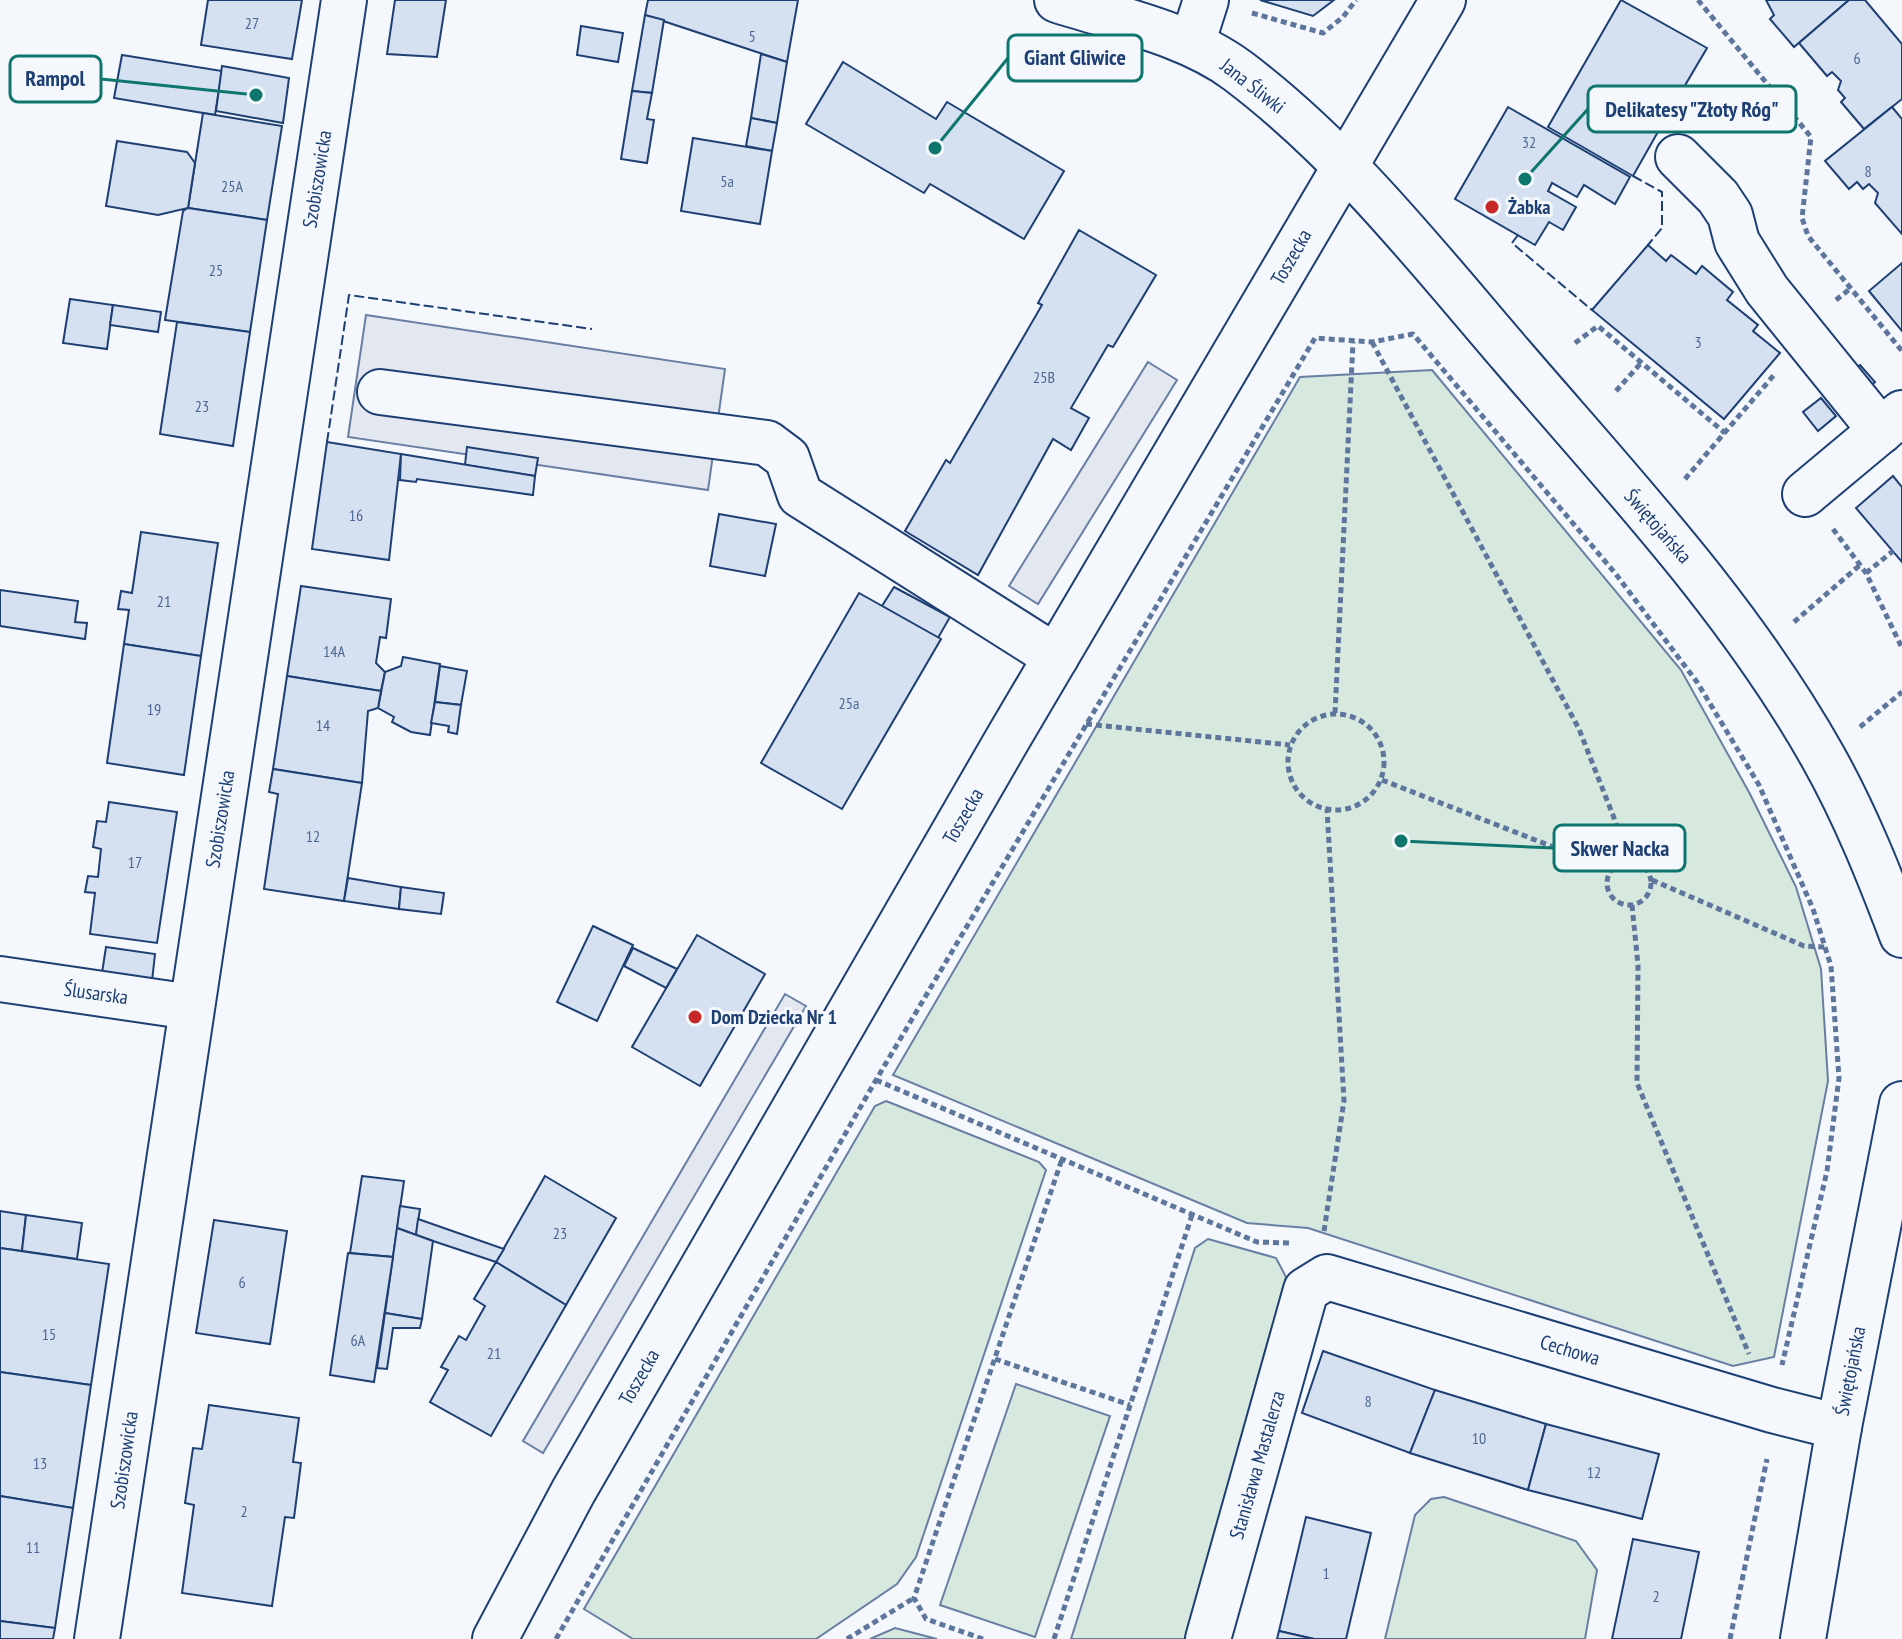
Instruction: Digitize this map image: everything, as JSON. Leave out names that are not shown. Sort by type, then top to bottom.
[{"type":"street","name":"Szobiszowicka","points":[[97,1639],[344,0]]},
{"type":"street","name":"Jana Śliwki","points":[[1057,0],[1192,44],[1236,69],[1345,163]]},
{"type":"street","points":[[1192,44],[1206,0]]},
{"type":"street","name":"Toszecka","points":[[495,1639],[573,1492],[1056,657],[1443,0]]},
{"type":"street","points":[[1678,157],[1718,197],[1730,215],[1737,242],[1767,290],[1806,338],[1892,422],[1805,494]]},
{"type":"street","name":"Świętojańska","points":[[1345,163],[1698,574],[1770,672],[1823,757],[1874,860],[1902,935]]},
{"type":"street","points":[[380,392],[767,443],[787,458],[800,495],[1056,657]]},
{"type":"street","name":"Ślusarska","points":[[0,979],[191,1007]]},
{"type":"street","name":"Świętojańska","points":[[1803,1639],[1839,1427],[1890,1233],[1902,1104]]},
{"type":"street","name":"Cechowa","points":[[1306,1290],[1327,1277],[1772,1410],[1839,1427]]},
{"type":"street","name":"Stanisława Mastalerza","points":[[1208,1639],[1306,1290]]},
{"type":"path","points":[[1206,0],[1323,33],[1343,17],[1356,0]]},
{"type":"path","points":[[1698,0],[1811,137],[1802,218],[1808,236],[1902,351]]},
{"type":"path","points":[[1575,343],[1598,326],[1725,433]]},
{"type":"path","points":[[556,1639],[876,1080],[1315,338],[1372,342],[1413,334],[1615,573],[1697,682],[1759,785],[1813,909],[1831,966],[1839,1078],[1827,1171],[1764,1444],[1767,1459],[1730,1639]]},
{"type":"path","points":[[1685,479],[1806,338]]},
{"type":"path","points":[[1335,713],[1353,342]]},
{"type":"path","points":[[1372,342],[1579,729],[1616,823],[1626,861]]},
{"type":"path","points":[[1616,391],[1641,363]]},
{"type":"path","points":[[1805,494],[1866,573],[1902,648]]},
{"type":"path","points":[[1866,573],[1893,551]]},
{"type":"path","points":[[1793,622],[1860,565]]},
{"type":"path","points":[[1857,729],[1902,692]]},
{"type":"path","points":[[1335,713],[1353,716],[1369,726],[1381,742],[1385,760],[1382,779],[1372,796],[1357,807],[1338,811],[1303,798],[1292,783],[1287,764],[1290,745],[1300,729],[1316,717],[1335,713]]},
{"type":"path","points":[[1086,724],[1290,745]]},
{"type":"path","points":[[1382,779],[1612,870]]},
{"type":"path","points":[[1322,1244],[1344,1101],[1327,809]]},
{"type":"path","points":[[1652,880],[1647,897],[1632,905],[1624,905],[1610,894],[1608,878],[1612,870],[1626,861],[1643,866],[1652,880],[1804,946],[1825,947]]},
{"type":"path","points":[[1632,905],[1638,965],[1637,1083],[1752,1363]]},
{"type":"path","points":[[876,1080],[1257,1242]]},
{"type":"path","points":[[847,1639],[914,1598],[1062,1159]]},
{"type":"path","points":[[1054,1639],[1192,1215]]},
{"type":"path","points":[[995,1359],[1130,1405]]},
{"type":"path","points":[[914,1598],[926,1619],[983,1639]]},
{"type":"shaded area","points":[[366,315],[725,369],[708,490],[348,437]]},
{"type":"shaded area","points":[[1148,362],[1177,380],[1038,604],[1009,586]]},
{"type":"shaded area","points":[[1432,370],[1681,670],[1750,794],[1796,887],[1821,969],[1828,1081],[1774,1357],[1733,1366],[1308,1228],[1247,1223],[893,1075],[1300,377]]},
{"type":"shaded area","points":[[785,994],[806,1006],[543,1453],[523,1441]]},
{"type":"shaded area","points":[[886,1101],[1039,1162],[1046,1170],[916,1557],[897,1584],[816,1639],[633,1639],[584,1609],[875,1106]]},
{"type":"shaded area","points":[[1208,1239],[1276,1258],[1286,1277],[1185,1639],[1071,1639],[1195,1248]]},
{"type":"shaded area","points":[[1016,1384],[1110,1416],[1035,1637],[940,1605]]},
{"type":"shaded area","points":[[1444,1497],[1576,1541],[1597,1570],[1585,1639],[1385,1639],[1415,1515],[1431,1499]]},
{"type":"shaded area","points":[[895,1628],[937,1639],[870,1639]]},
{"type":"building","points":[[208,0],[302,0],[292,59],[201,45]]},
{"type":"building","points":[[395,0],[446,0],[437,57],[387,54]]},
{"type":"building","points":[[648,0],[798,0],[787,62],[645,15]]},
{"type":"building","points":[[1260,0],[1334,0],[1313,16]]},
{"type":"building","points":[[1621,0],[1707,48],[1664,121],[1666,129],[1659,130],[1633,176],[1548,127]]},
{"type":"building","points":[[1766,0],[1849,0],[1794,47],[1770,19],[1774,15]]},
{"type":"building","points":[[1849,0],[1865,0],[1902,44],[1902,99],[1864,129],[1841,102],[1845,98],[1838,90],[1841,81],[1832,72],[1827,76],[1799,43]]},
{"type":"building","points":[[645,15],[664,20],[652,93],[632,91]]},
{"type":"building","points":[[581,26],[623,33],[618,62],[577,55]]},
{"type":"building","points":[[761,54],[787,62],[777,123],[751,118]]},
{"type":"building","points":[[122,55],[222,71],[215,115],[114,98]]},
{"type":"building","points":[[843,62],[936,119],[947,102],[1064,171],[1024,239],[930,184],[924,193],[806,124]]},
{"type":"building","points":[[222,66],[289,78],[283,123],[216,111]]},
{"type":"building","points":[[632,91],[652,93],[647,119],[654,120],[647,163],[621,159]]},
{"type":"building","points":[[1508,107],[1630,177],[1615,204],[1584,185],[1577,197],[1552,183],[1548,191],[1576,207],[1563,230],[1549,222],[1535,245],[1455,199]]},
{"type":"building","points":[[1892,107],[1902,119],[1902,234],[1875,203],[1878,193],[1869,184],[1863,189],[1857,182],[1849,189],[1825,161]]},
{"type":"building","points":[[203,113],[282,126],[267,220],[188,208]]},
{"type":"building","points":[[751,118],[777,123],[772,151],[746,146]]},
{"type":"building","points":[[693,138],[772,151],[760,224],[681,211]]},
{"type":"building","points":[[117,141],[187,152],[195,163],[188,208],[158,215],[106,206]]},
{"type":"building","points":[[188,208],[267,220],[250,332],[165,320],[183,211]]},
{"type":"building","points":[[1079,230],[1156,275],[1113,347],[1108,345],[1071,408],[1089,418],[1071,450],[1053,439],[978,575],[905,531],[946,460],[950,463],[1042,305],[1038,303]]},
{"type":"building","points":[[1648,245],[1666,261],[1671,255],[1696,274],[1702,266],[1733,292],[1727,300],[1758,325],[1753,331],[1780,353],[1724,419],[1592,310]]},
{"type":"building","points":[[1902,263],[1902,331],[1869,291]]},
{"type":"building","points":[[70,299],[113,305],[107,349],[63,343]]},
{"type":"building","points":[[113,305],[161,312],[158,332],[110,325]]},
{"type":"building","points":[[177,322],[250,332],[233,446],[160,434]]},
{"type":"building","points":[[1860,365],[1875,382],[1861,393],[1847,375]]},
{"type":"building","points":[[1821,398],[1836,416],[1818,431],[1803,412]]},
{"type":"building","points":[[327,442],[401,454],[389,560],[312,549]]},
{"type":"building","points":[[467,447],[538,458],[535,476],[465,465]]},
{"type":"building","points":[[401,454],[535,476],[533,495],[417,479],[416,482],[400,480]]},
{"type":"building","points":[[1893,476],[1902,487],[1902,562],[1856,508]]},
{"type":"building","points":[[719,514],[776,524],[765,576],[710,566]]},
{"type":"building","points":[[141,532],[218,543],[201,656],[124,644],[129,610],[118,609],[121,591],[132,593]]},
{"type":"building","points":[[301,586],[391,599],[386,638],[380,637],[376,663],[385,672],[381,691],[287,676]]},
{"type":"building","points":[[894,587],[950,617],[938,638],[882,606]]},
{"type":"building","points":[[0,590],[78,601],[75,622],[87,623],[85,639],[0,626]]},
{"type":"building","points":[[859,593],[941,639],[842,809],[761,763]]},
{"type":"building","points":[[124,644],[201,656],[184,775],[107,763]]},
{"type":"building","points":[[403,657],[440,664],[430,735],[411,732],[392,722],[394,717],[378,708],[385,672],[401,666]]},
{"type":"building","points":[[440,666],[467,671],[461,705],[435,702]]},
{"type":"building","points":[[287,676],[381,691],[378,708],[368,711],[362,783],[273,769]]},
{"type":"building","points":[[435,702],[461,705],[457,734],[448,732],[449,726],[431,723]]},
{"type":"building","points":[[273,769],[362,783],[344,901],[264,889],[278,794],[269,792]]},
{"type":"building","points":[[109,802],[177,812],[157,943],[90,934],[95,893],[85,892],[88,876],[98,877],[101,849],[93,847],[97,821],[106,822]]},
{"type":"building","points":[[348,878],[401,887],[399,909],[344,901]]},
{"type":"building","points":[[401,887],[444,893],[441,914],[399,909]]},
{"type":"building","points":[[593,926],[633,945],[597,1021],[557,1002]]},
{"type":"building","name":"Dom Dziecka Nr 1","points":[[697,935],[765,974],[700,1086],[632,1047]]},
{"type":"building","points":[[106,947],[155,954],[152,981],[102,973]]},
{"type":"building","points":[[633,948],[677,969],[666,988],[624,966]]},
{"type":"building","points":[[362,1176],[404,1181],[393,1257],[350,1253]]},
{"type":"building","points":[[545,1176],[616,1218],[566,1305],[496,1262]]},
{"type":"building","points":[[400,1206],[420,1209],[416,1235],[397,1228]]},
{"type":"building","points":[[0,1211],[26,1215],[22,1251],[0,1248]]},
{"type":"building","points":[[26,1215],[82,1223],[77,1259],[22,1251]]},
{"type":"building","points":[[418,1219],[504,1249],[496,1262],[433,1241],[416,1235]]},
{"type":"building","points":[[214,1220],[287,1231],[270,1344],[196,1333]]},
{"type":"building","points":[[397,1228],[433,1241],[422,1319],[385,1313]]},
{"type":"building","points":[[0,1248],[109,1264],[91,1385],[0,1372]]},
{"type":"building","points":[[348,1253],[393,1257],[374,1382],[330,1375]]},
{"type":"building","points":[[496,1262],[566,1305],[491,1436],[430,1402],[448,1370],[441,1367],[459,1336],[466,1340],[485,1306],[474,1299]]},
{"type":"building","points":[[385,1313],[422,1319],[420,1328],[393,1328],[387,1369],[377,1368]]},
{"type":"building","points":[[1323,1351],[1435,1390],[1410,1453],[1302,1413]]},
{"type":"building","points":[[0,1372],[91,1385],[73,1508],[0,1496]]},
{"type":"building","points":[[1435,1390],[1546,1424],[1528,1490],[1410,1453]]},
{"type":"building","points":[[209,1405],[299,1418],[293,1462],[301,1463],[294,1518],[285,1517],[272,1606],[182,1593],[194,1505],[185,1503],[193,1448],[202,1449]]},
{"type":"building","points":[[1546,1424],[1659,1454],[1642,1519],[1528,1490]]},
{"type":"building","points":[[0,1496],[73,1508],[55,1628],[0,1621]]},
{"type":"building","points":[[1306,1517],[1371,1533],[1346,1639],[1314,1639],[1279,1631]]},
{"type":"building","points":[[1633,1539],[1699,1552],[1681,1639],[1612,1639]]},
{"type":"building","points":[[0,1621],[55,1628],[53,1639],[0,1639]]},
{"type":"building","points":[[1279,1631],[1314,1639],[1277,1639]]},
{"type":"fence","points":[[1633,176],[1662,192],[1662,228],[1648,245]]},
{"type":"fence","points":[[1518,235],[1512,243],[1592,310]]},
{"type":"fence","points":[[327,442],[349,295],[592,329]]},
{"type":"place","name":"Rampol","points":[[256,95]]},
{"type":"place","name":"Giant Gliwice","points":[[935,148]]},
{"type":"place","name":"Delikatesy \"Złoty Róg\"","points":[[1525,179]]},
{"type":"place","name":"Żabka","points":[[1492,207]]},
{"type":"place","name":"Skwer Nacka","points":[[1401,841]]},
{"type":"place","name":"Dom Dziecka Nr 1","points":[[695,1017]]}]
